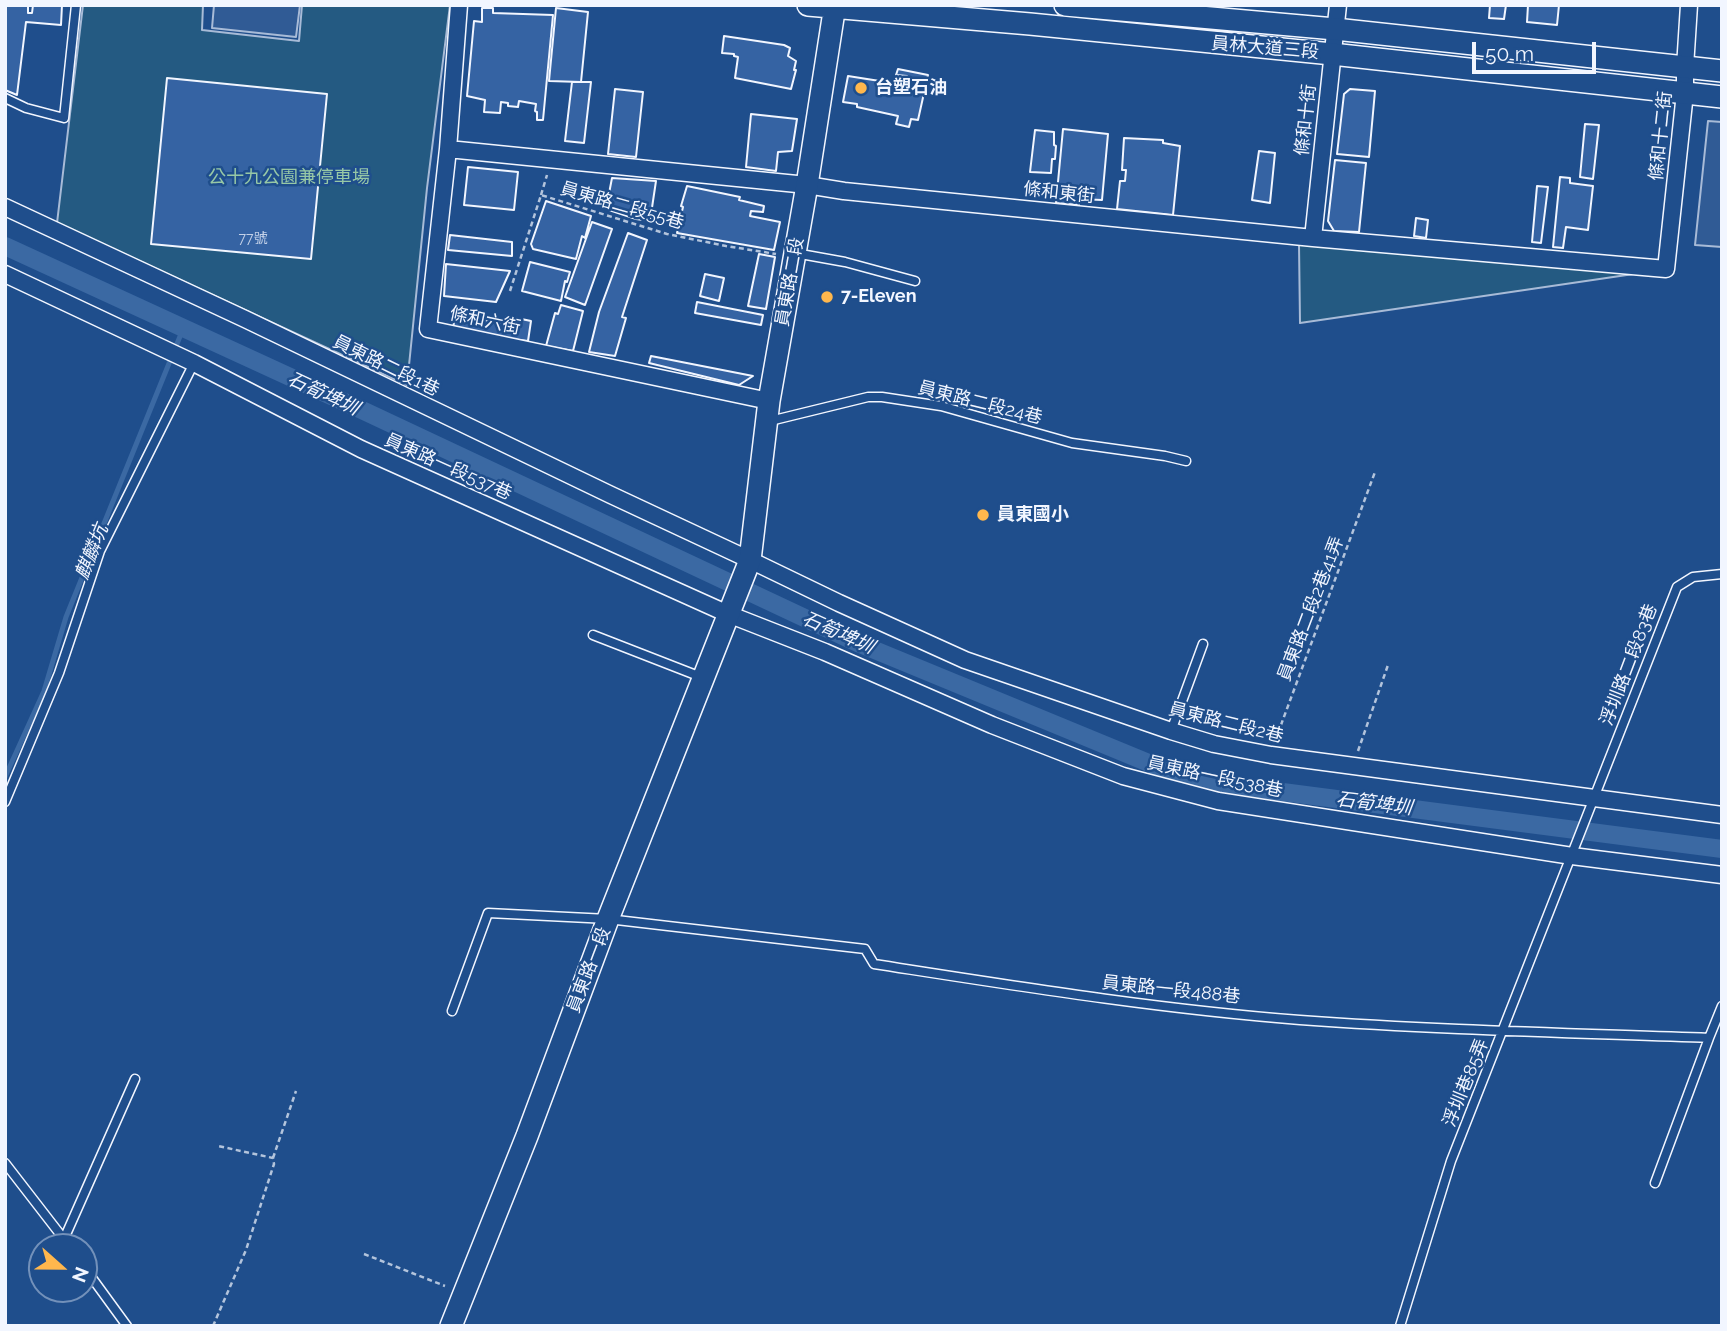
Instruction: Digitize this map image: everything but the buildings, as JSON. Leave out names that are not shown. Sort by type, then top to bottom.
[{"type":"main road","name":"員林大道三段","points":[[808,5],[1332,54],[1722,97]]},
{"type":"main road","name":"員林大道三段","points":[[1065,5],[1335,29],[1722,71]]},
{"type":"main road","name":"員東路二段","points":[[728,614],[750,559],[768,411],[834,7]]},
{"type":"main road","name":"員東路一段","points":[[451,1326],[728,614]]},
{"type":"street","name":"條和六街","points":[[459,5],[448,149],[428,329],[768,411]]},
{"type":"street","name":"條和十街","points":[[1313,239],[1338,5]]},
{"type":"street","name":"條和十二街","points":[[1666,269],[1685,93],[1689,5]]},
{"type":"street","name":"條和東街","points":[[448,149],[1313,239],[1666,269]]},
{"type":"street","name":"員東路二段1巷","points":[[5,207],[750,559]]},
{"type":"street","name":"員東路一段537巷","points":[[5,274],[194,363],[361,449],[728,614]]},
{"type":"street","name":"員東路二段2巷","points":[[750,559],[965,660],[1214,744],[1352,767],[1722,815]]},
{"type":"street","name":"員東路一段538巷","points":[[728,614],[825,652],[992,725],[1123,776],[1218,801],[1572,856],[1722,875]]},
{"type":"lane","points":[[5,99],[26,108],[64,118],[76,5]]},
{"type":"lane","points":[[795,253],[845,262],[915,281]]},
{"type":"lane","points":[[5,802],[59,673],[100,551],[194,363]]},
{"type":"lane","name":"員東路二段24巷","points":[[768,411],[882,397],[942,406],[1072,443],[1186,461]]},
{"type":"lane","name":"浮圳路二段83巷","points":[[1572,856],[1677,587],[1693,577],[1722,575]]},
{"type":"lane","points":[[593,635],[703,678]]},
{"type":"lane","points":[[1171,731],[1203,644]]},
{"type":"lane","name":"浮圳巷85弄","points":[[1400,1326],[1451,1161],[1572,856]]},
{"type":"lane","points":[[452,1011],[488,913],[608,919]]},
{"type":"lane","name":"員東路一段488巷","points":[[608,919],[865,949],[874,964],[1112,1000],[1300,1020],[1709,1038]]},
{"type":"lane","points":[[1655,1183],[1722,1006]]},
{"type":"lane","points":[[67,1233],[135,1079]]},
{"type":"lane","points":[[5,1163],[59,1233]]},
{"type":"lane","points":[[98,1286],[127,1326]]},
{"type":"path","points":[[541,195],[552,159]]},
{"type":"path","name":"員東路二段55巷","points":[[510,291],[541,195],[667,234],[726,246],[781,254],[795,253]]},
{"type":"path","name":"員東路二段2巷41弄","points":[[1271,755],[1376,472]]},
{"type":"path","points":[[1352,767],[1388,665]]},
{"type":"path","points":[[213,1326],[246,1250],[296,1091]]},
{"type":"path","points":[[218,1146],[273,1158]]},
{"type":"path","points":[[364,1254],[464,1293]]},
{"type":"green space","name":"公十九公園兼停車場","points":[[83,5],[203,5],[202,30],[299,41],[302,5],[450,5],[427,188],[407,385],[57,223]]},
{"type":"green space","points":[[1299,244],[1654,271],[1300,323]]},
{"type":"shaded area","points":[[214,5],[300,5],[296,37],[212,28]]},
{"type":"shaded area","points":[[1708,121],[1722,122],[1722,247],[1695,245]]},
{"type":"waterway","name":"石筍埤圳","points":[[5,246],[860,644],[1190,780],[1722,849]]},
{"type":"waterway","name":"麒麟坑","points":[[5,777],[44,691],[66,617],[183,329]]},
{"type":"place","name":"台塑石油","points":[[861,88]]},
{"type":"place","name":"7-Eleven","points":[[827,297]]},
{"type":"place","name":"員東國小","points":[[983,515]]}]
